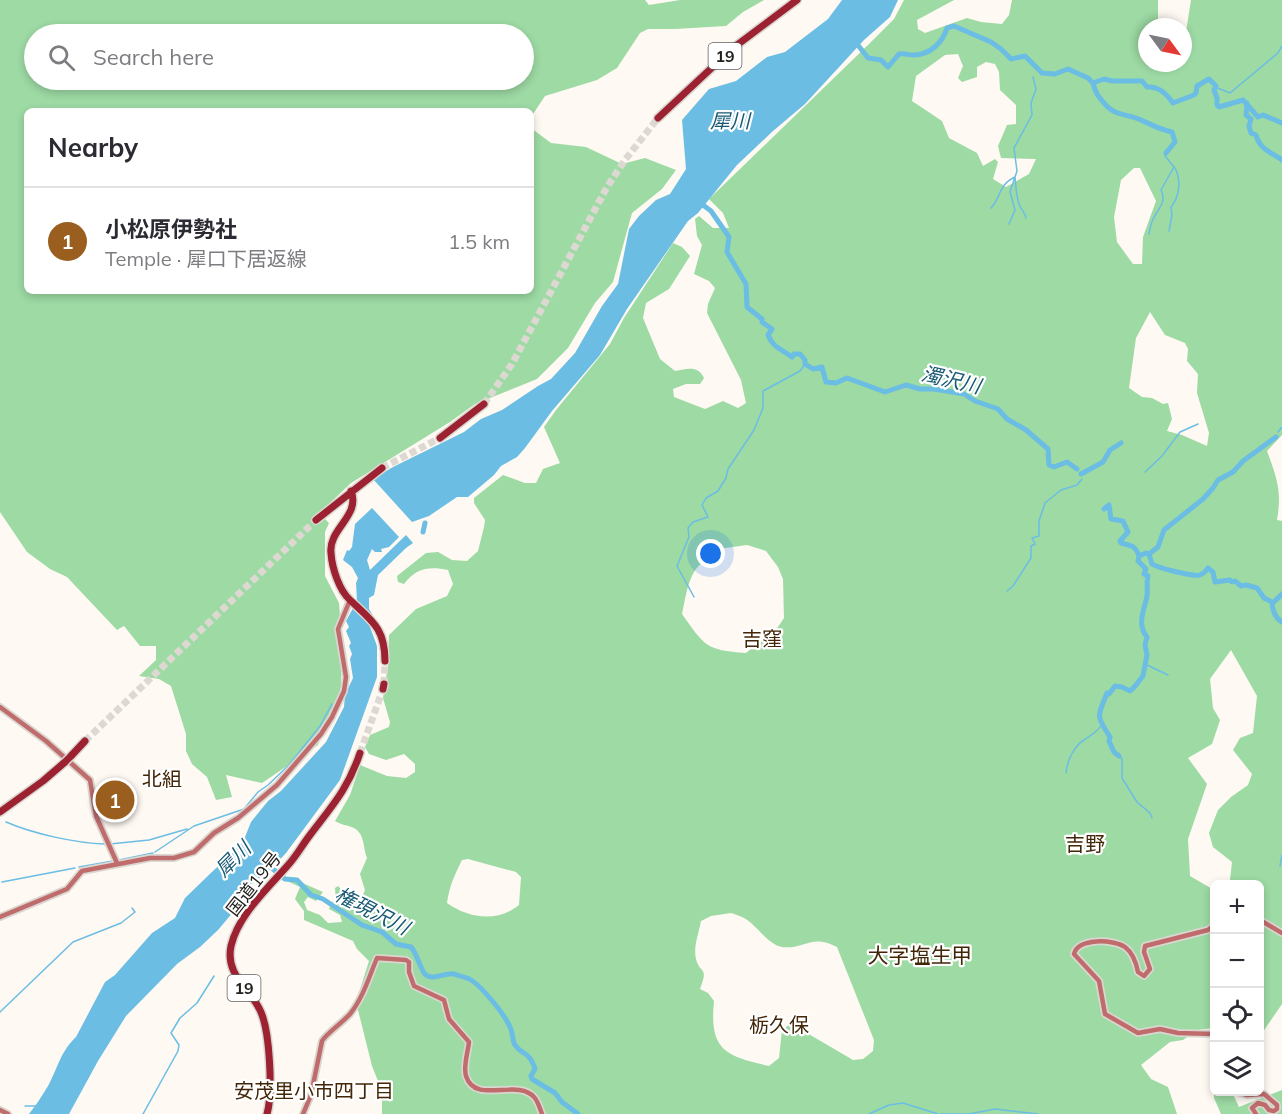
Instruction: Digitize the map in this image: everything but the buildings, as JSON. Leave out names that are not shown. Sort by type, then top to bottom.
[{"type":"highway","name":"19","points":[[658,118],[748,36],[797,0]]},
{"type":"highway","points":[[440,438],[484,404]]},
{"type":"highway","points":[[316,520],[382,468]]},
{"type":"highway","points":[[351,491],[354,501],[352,509],[335,534],[330,550],[340,583],[352,603],[378,630],[384,642],[385,661]]},
{"type":"highway","points":[[0,812],[43,781],[86,741]]},
{"type":"highway","name":"国道19号","points":[[267,1114],[270,1075],[264,1020],[256,1002],[235,976],[230,955],[233,939],[259,897],[340,798],[360,753]]},
{"type":"main road","points":[[0,917],[67,889],[82,871],[150,858],[174,858],[194,852],[214,832],[238,818],[287,775],[321,734],[344,691],[346,677],[338,630],[352,603]]},
{"type":"main road","points":[[0,707],[26,725],[90,780],[96,816],[117,863]]},
{"type":"main road","points":[[1264,922],[1282,933]]},
{"type":"main road","points":[[1210,929],[1145,946],[1144,952],[1150,969],[1144,976],[1138,972],[1132,955],[1126,948],[1114,942],[1090,942],[1078,947],[1074,954],[1099,981],[1105,1014],[1132,1030],[1138,1033],[1160,1029],[1178,1033],[1210,1034]]},
{"type":"main road","points":[[303,1114],[311,1095],[322,1041],[339,1027],[359,1002],[378,958],[406,960],[409,962],[409,972],[414,986],[444,1000],[448,1019],[469,1042],[466,1068],[469,1081],[483,1090],[508,1089],[528,1092],[536,1097],[542,1114]]},
{"type":"main road","points":[[1256,1114],[1252,1108],[1258,1103],[1265,1105],[1269,1110],[1277,1109],[1276,1105],[1264,1094]]},
{"type":"main road","points":[[0,1110],[8,1114]]},
{"type":"green space","points":[[0,0],[645,0],[649,5],[680,0],[764,0],[743,12],[726,26],[648,29],[640,33],[617,68],[597,80],[545,96],[534,112],[534,108],[24,108],[24,294],[534,294],[534,130],[551,143],[586,147],[622,164],[645,158],[676,170],[662,189],[632,213],[613,282],[595,303],[568,348],[537,379],[475,404],[351,483],[312,520],[316,525],[324,518],[329,523],[325,532],[325,576],[339,603],[342,642],[341,688],[318,745],[262,783],[226,775],[232,797],[216,800],[207,777],[192,764],[186,751],[186,734],[171,686],[159,679],[139,676],[156,660],[156,646],[140,646],[124,626],[117,630],[67,577],[50,569],[27,552],[0,512]]},
{"type":"green space","points":[[904,0],[954,0],[917,20],[918,29],[925,33],[967,18],[1002,24],[1009,15],[1012,0],[1158,0],[1158,18],[1138,18],[1138,72],[1192,72],[1192,18],[1188,18],[1191,0],[1282,0],[1282,435],[1267,451],[1278,485],[1277,520],[1282,521],[1282,1004],[1264,1030],[1264,880],[1230,880],[1232,862],[1213,847],[1209,833],[1218,810],[1248,785],[1252,774],[1233,750],[1240,738],[1253,733],[1257,696],[1231,650],[1210,679],[1213,708],[1220,720],[1212,744],[1188,758],[1207,784],[1188,839],[1190,876],[1210,888],[1210,1028],[1197,1030],[1183,1040],[1170,1042],[1141,1065],[1151,1079],[1168,1087],[1177,1114],[382,1114],[382,1091],[372,1066],[356,1002],[369,961],[357,949],[353,941],[304,920],[304,911],[295,899],[300,887],[287,881],[289,877],[323,892],[316,901],[308,897],[304,902],[307,910],[320,915],[328,923],[342,922],[340,915],[329,909],[332,902],[336,901],[335,888],[338,886],[350,899],[361,899],[365,890],[360,874],[367,858],[362,837],[354,828],[335,821],[350,795],[360,765],[387,776],[406,778],[415,772],[415,764],[404,754],[386,760],[369,754],[365,747],[370,735],[389,727],[390,722],[383,698],[388,665],[389,635],[416,609],[447,596],[453,584],[448,570],[441,569],[429,568],[418,571],[404,584],[398,582],[397,576],[426,553],[438,552],[452,560],[467,561],[478,551],[485,520],[474,503],[474,498],[503,475],[525,483],[536,483],[543,469],[560,463],[544,427],[610,344],[624,318],[673,243],[682,247],[690,256],[669,289],[646,303],[643,318],[660,359],[675,371],[695,370],[699,371],[704,378],[700,384],[686,384],[673,389],[674,397],[705,409],[723,401],[738,408],[746,403],[741,380],[707,313],[715,288],[709,281],[694,274],[702,245],[697,236],[695,219],[699,216],[713,228],[729,228],[723,213],[709,199],[894,19]],"holes":[[[958,54],[963,66],[958,78],[962,82],[977,77],[977,67],[986,62],[995,64],[999,72],[1000,90],[1016,105],[1016,124],[1007,125],[998,146],[1001,158],[1036,159],[1029,174],[1006,187],[993,179],[998,162],[995,159],[983,166],[977,153],[949,138],[942,121],[912,101],[916,76],[945,55]],[[1134,168],[1140,168],[1156,201],[1143,237],[1142,264],[1133,264],[1117,242],[1114,217],[1121,180]],[[1150,312],[1165,335],[1185,343],[1188,349],[1187,361],[1198,374],[1197,393],[1209,433],[1207,446],[1167,431],[1172,419],[1168,403],[1163,404],[1152,398],[1142,397],[1129,388],[1136,338]],[[747,545],[766,551],[778,567],[783,579],[784,618],[778,627],[746,653],[714,648],[702,640],[682,614],[688,587],[694,572],[718,549]],[[468,859],[516,872],[521,877],[519,905],[501,914],[483,916],[464,912],[447,903],[451,886],[462,860]],[[731,913],[742,917],[772,942],[782,947],[814,942],[828,943],[837,947],[874,1040],[873,1051],[863,1059],[853,1060],[790,1024],[782,1030],[779,1058],[769,1066],[741,1059],[723,1048],[714,1030],[714,1001],[708,993],[700,989],[704,973],[696,959],[695,950],[701,921],[711,916]]]},
{"type":"green space","points":[[1282,1090],[1282,1114],[1221,1114],[1214,1096],[1234,1096],[1239,1107]]},
{"type":"water","name":"犀川","points":[[842,0],[898,0],[890,17],[864,40],[805,104],[737,165],[698,213],[688,221],[627,309],[600,355],[552,411],[517,457],[501,466],[468,497],[457,497],[429,516],[412,522],[373,479],[464,432],[481,419],[502,410],[551,379],[575,353],[602,306],[618,284],[629,229],[656,200],[670,194],[686,169],[682,120],[709,89],[736,81],[767,57],[785,52],[828,19]]},
{"type":"water","points":[[372,508],[399,537],[389,547],[381,549],[382,552],[375,552],[372,549],[367,560],[370,570],[406,535],[413,543],[378,575],[374,595],[369,598],[369,609],[375,619],[370,627],[377,646],[377,677],[340,780],[286,853],[269,871],[249,886],[242,896],[245,898],[218,930],[177,964],[126,1016],[69,1114],[29,1114],[48,1086],[63,1054],[76,1037],[105,982],[115,975],[152,933],[175,918],[185,898],[243,842],[251,822],[268,801],[281,791],[326,742],[344,707],[345,695],[353,678],[350,659],[352,654],[349,646],[351,643],[346,631],[349,627],[346,621],[357,601],[358,578],[352,567],[343,560],[347,550],[349,551],[352,547],[355,524]]},
{"type":"waterway","points":[[854,40],[868,58],[881,60],[888,67],[899,54],[914,55],[930,50],[939,43],[947,28],[954,26],[991,42],[1011,59],[1025,56],[1042,73],[1055,74],[1068,69],[1088,78],[1093,83],[1104,79],[1142,81],[1147,87],[1162,91],[1173,103],[1194,95],[1197,86],[1209,79],[1216,86],[1214,90],[1219,107],[1243,100],[1258,117],[1263,115],[1282,123]]},
{"type":"waterway","points":[[1215,87],[1230,93],[1278,53],[1282,46]]},
{"type":"waterway","points":[[1009,224],[1015,210],[1010,192],[1017,171],[1014,148],[1032,115],[1031,103],[1036,89],[1033,77]]},
{"type":"waterway","points":[[1093,83],[1098,96],[1112,111],[1172,132],[1175,142],[1166,153]]},
{"type":"waterway","points":[[1247,103],[1246,115],[1251,119],[1249,126],[1251,133],[1256,135],[1263,147],[1282,160]]},
{"type":"waterway","points":[[1149,234],[1152,221],[1162,202],[1161,190],[1174,167],[1165,156],[1166,153]]},
{"type":"waterway","points":[[1169,231],[1171,207],[1179,188],[1175,168]]},
{"type":"waterway","points":[[991,208],[1003,187],[1015,177],[1018,201],[1026,218]]},
{"type":"waterway","name":"濁沢川","points":[[699,202],[711,211],[729,237],[727,252],[746,284],[747,307],[772,329],[768,335],[775,346],[792,357],[794,354],[800,354],[805,364],[813,369],[822,367],[826,382],[836,383],[847,378],[885,392],[906,385],[920,389],[964,394],[975,401],[998,409],[1007,419],[1026,430],[1048,449],[1049,465],[1054,467],[1067,462],[1077,469]]},
{"type":"waterway","points":[[694,597],[677,566],[689,537],[688,528],[693,522],[708,517],[702,505],[706,498],[718,491],[726,478],[728,469],[754,430],[763,408],[763,391],[800,371],[805,364]]},
{"type":"waterway","points":[[1145,472],[1162,456],[1180,432],[1198,424]]},
{"type":"waterway","points":[[1278,432],[1282,427]]},
{"type":"waterway","points":[[1149,554],[1158,547],[1164,530],[1203,499],[1218,480],[1233,472],[1243,461],[1276,437]]},
{"type":"waterway","points":[[1081,474],[1103,462],[1110,450],[1121,443]]},
{"type":"waterway","points":[[1007,591],[1013,586],[1031,558],[1031,546],[1035,544],[1032,538],[1039,536],[1039,521],[1045,503],[1061,490],[1077,485],[1082,479]]},
{"type":"waterway","name":"濁沢川","points":[[1104,509],[1109,505],[1111,519],[1123,521],[1128,532],[1120,541],[1121,543],[1134,548],[1139,556],[1149,554],[1152,564],[1176,572],[1196,575],[1203,574],[1208,568],[1213,572],[1215,582],[1230,580],[1241,586],[1257,588],[1264,598],[1272,602]]},
{"type":"waterway","name":"犀川","points":[[423,532],[425,523]]},
{"type":"waterway","points":[[1119,756],[1114,752],[1100,715],[1107,693],[1109,694],[1115,686],[1130,691],[1143,676],[1147,655],[1145,645],[1147,637],[1142,621],[1148,576],[1144,574],[1146,569],[1138,561],[1139,556]]},
{"type":"waterway","name":"濁沢川","points":[[1272,602],[1282,594]]},
{"type":"waterway","name":"濁沢川","points":[[1272,602],[1274,613],[1282,622]]},
{"type":"waterway","points":[[1145,664],[1168,675]]},
{"type":"waterway","points":[[155,852],[194,826],[244,809],[258,792],[289,765],[320,726],[332,704]]},
{"type":"waterway","points":[[1066,773],[1074,750],[1102,724]]},
{"type":"waterway","points":[[1119,756],[1122,759],[1122,778],[1137,802],[1150,813],[1152,818]]},
{"type":"waterway","points":[[6,822],[55,837],[105,844]]},
{"type":"waterway","points":[[110,844],[149,840],[187,829]]},
{"type":"waterway","points":[[119,860],[153,853]]},
{"type":"waterway","points":[[1280,866],[1282,855]]},
{"type":"waterway","points":[[79,867],[113,861]]},
{"type":"waterway","name":"権現沢川","points":[[267,864],[285,879],[297,880],[311,895],[323,899],[362,925],[382,932],[396,944],[411,947],[429,977],[454,974],[472,981],[497,1007],[511,1029],[515,1045],[530,1059],[535,1069],[531,1076],[532,1079],[555,1093],[562,1102],[578,1114]]},
{"type":"waterway","points":[[2,882],[75,868]]},
{"type":"waterway","points":[[0,1012],[73,942],[121,923],[135,912],[132,908]]},
{"type":"waterway","points":[[143,1114],[178,1051],[179,1045],[171,1033],[180,1018],[197,1003],[214,976]]},
{"type":"waterway","points":[[869,1114],[889,1105],[903,1103],[938,1114]]},
{"type":"waterway","points":[[25,1106],[36,1106]]},
{"type":"waterway","points":[[940,1114],[969,1114],[995,1109],[1038,1114]]},
{"type":"tunnel","points":[[484,404],[512,364],[607,187],[658,118]]},
{"type":"tunnel","points":[[382,468],[440,438]]},
{"type":"tunnel","points":[[85,741],[316,520]]},
{"type":"tunnel","points":[[384,684],[385,661]]},
{"type":"tunnel","points":[[360,753],[383,689]]},
{"type":"place","name":"小松原伊勢社","points":[[115,800]]},
{"type":"district","name":"吉窪","points":[[762,639]]},
{"type":"district","name":"北組","points":[[162,779]]},
{"type":"district","name":"吉野","points":[[1085,844]]},
{"type":"district","name":"大字塩生甲","points":[[920,956]]},
{"type":"district","name":"栃久保","points":[[779,1025]]},
{"type":"district","name":"安茂里小市四丁目","points":[[314,1091]]}]
